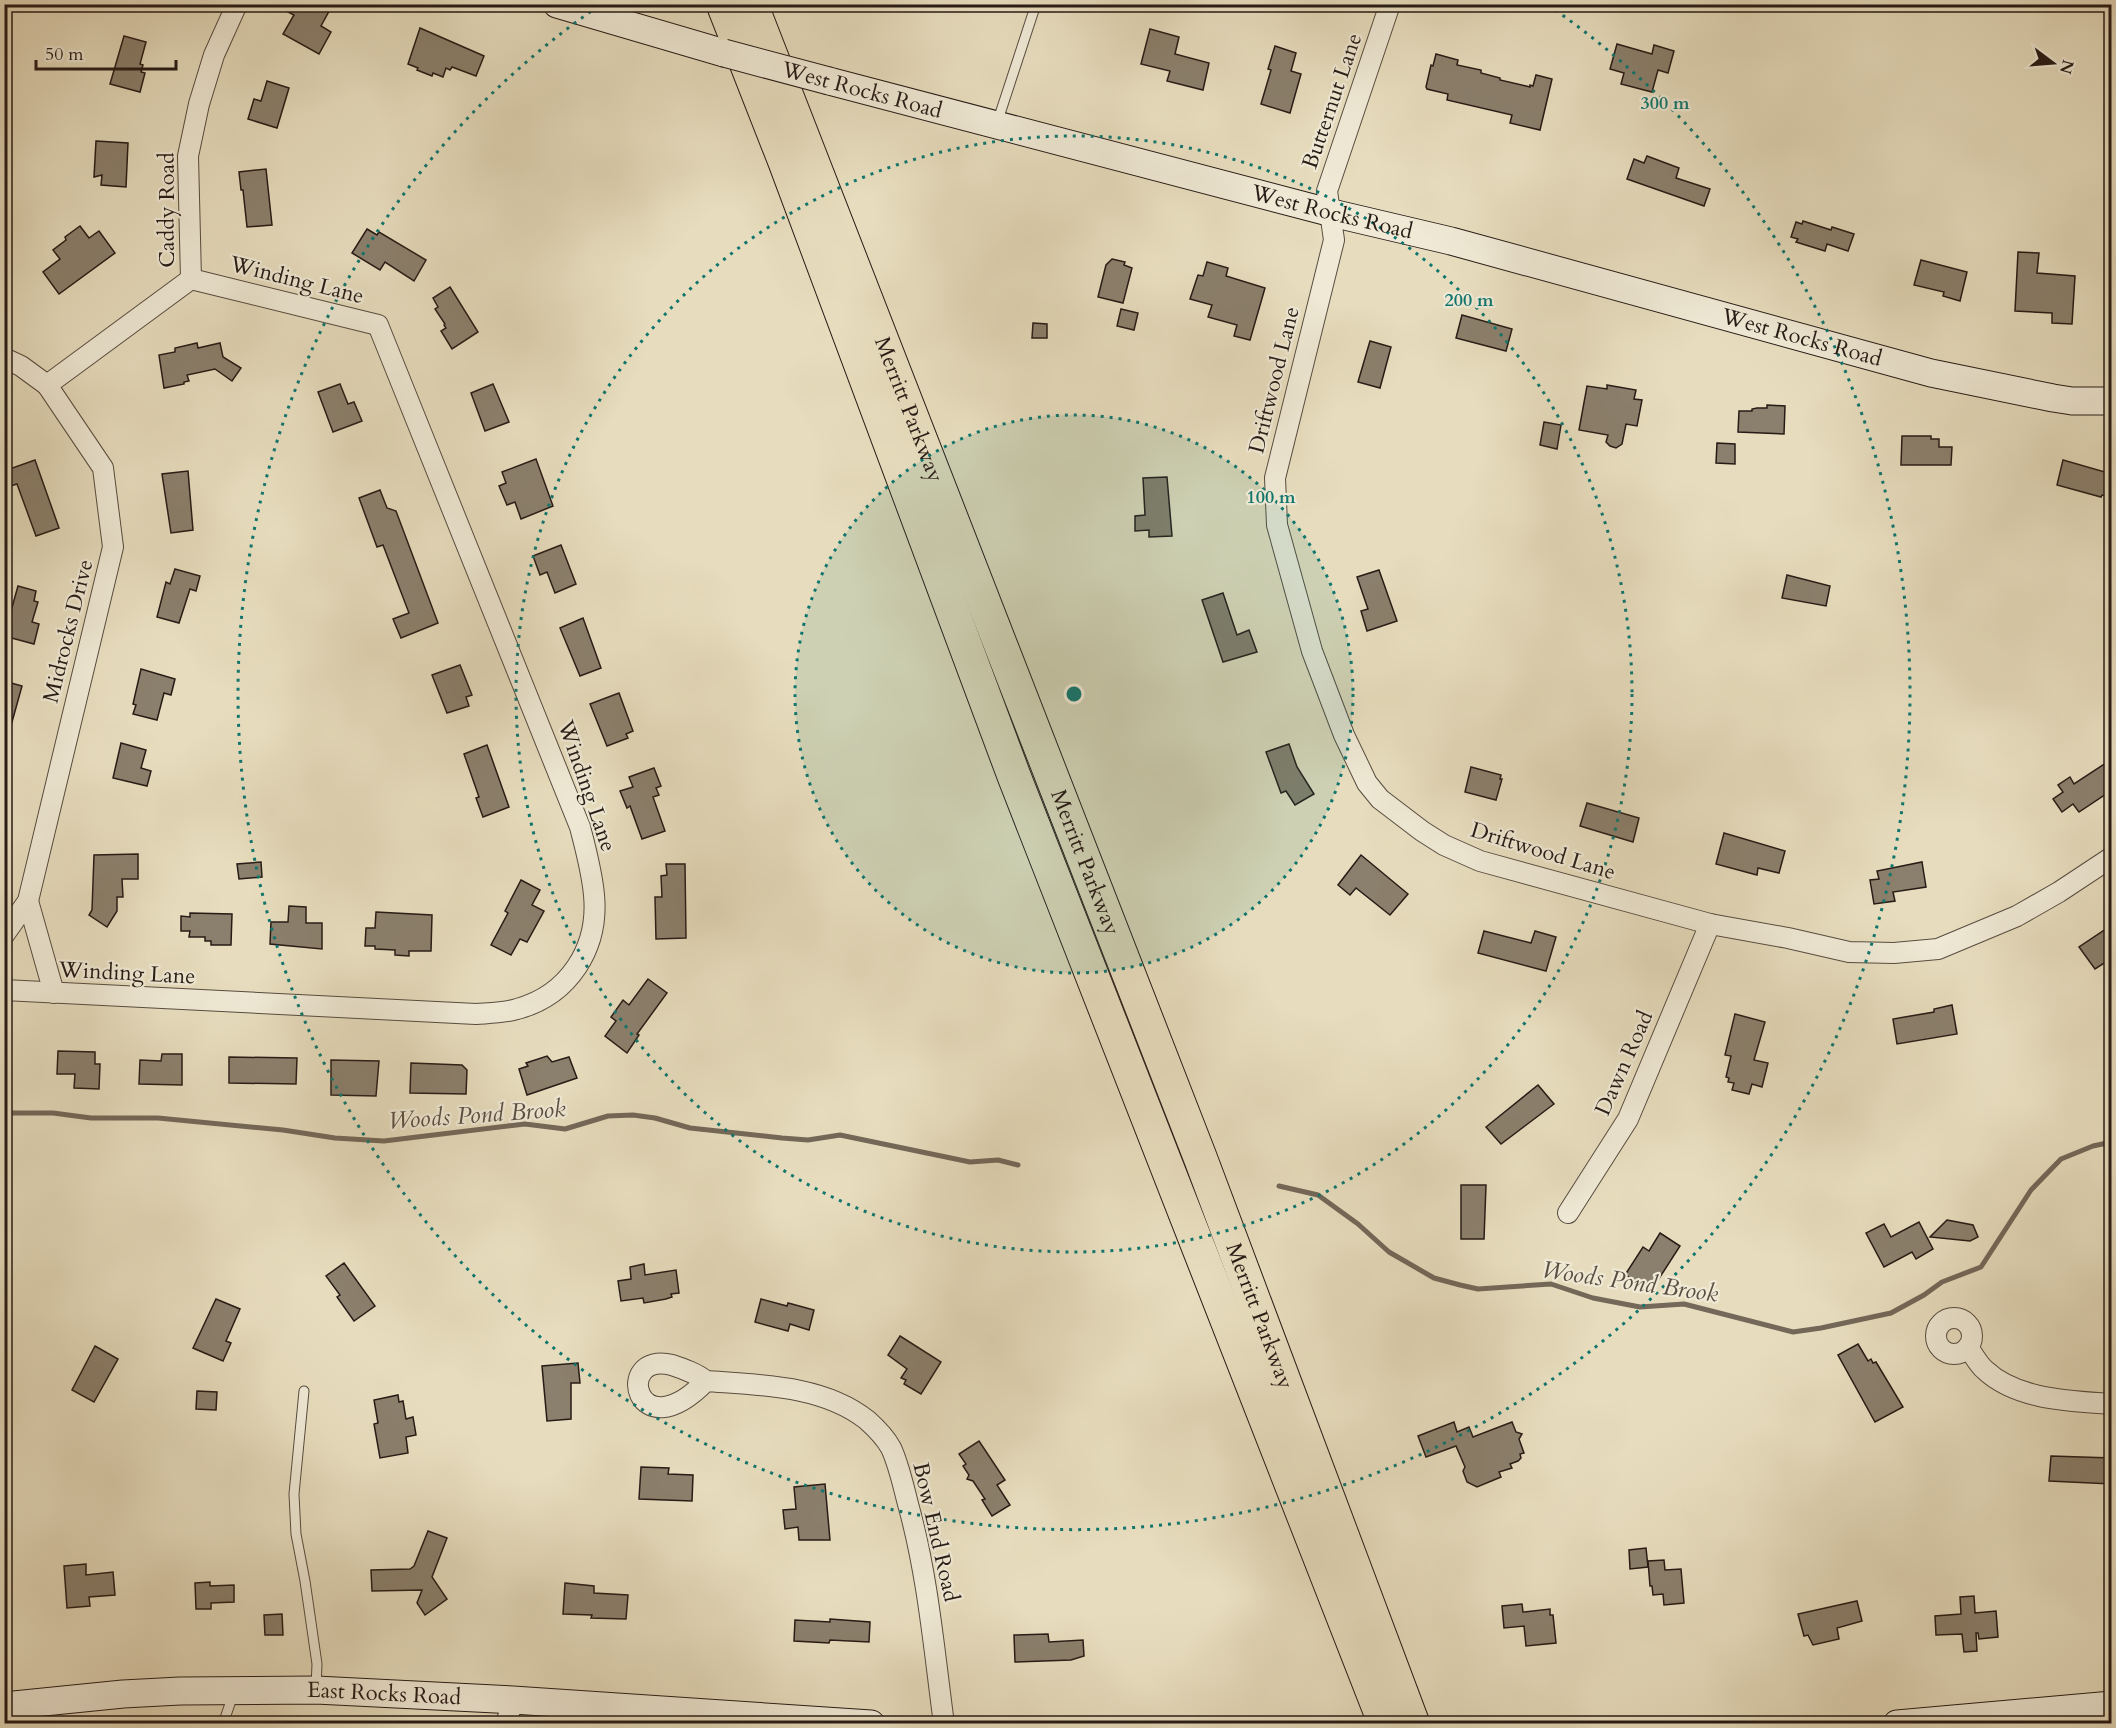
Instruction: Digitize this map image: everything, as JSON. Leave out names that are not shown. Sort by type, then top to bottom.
[{"type":"highway","name":"Merritt Parkway","points":[[723,4],[785,162],[1014,776],[1385,1724]]},
{"type":"highway","name":"Merritt Parkway","points":[[751,4],[1200,1157],[1413,1724]]},
{"type":"main road","name":"West Rocks Road","points":[[557,4],[724,53],[1332,213],[1451,241],[1931,373],[2072,401],[2112,401]]},
{"type":"main road","name":"East Rocks Road","points":[[4,1706],[123,1694],[316,1690],[510,1712],[871,1724]]},
{"type":"main road","points":[[1897,1724],[2112,1705]]},
{"type":"street","name":"Caddy Road","points":[[191,279],[188,156],[214,55],[237,4]]},
{"type":"street","name":"Butternut Lane","points":[[1332,213],[1327,191],[1389,4]]},
{"type":"street","name":"Driftwood Lane","points":[[1332,213],[1334,240],[1275,478],[1277,525],[1312,651],[1353,757],[1367,783],[1380,799],[1444,845],[1480,861],[1710,924],[1849,952],[1894,953],[1938,949],[2018,916],[2059,892],[2112,856]]},
{"type":"street","points":[[47,385],[191,279]]},
{"type":"street","name":"Winding Lane","points":[[4,990],[476,1014],[516,1009],[538,1001],[559,988],[575,972],[585,954],[594,918],[594,896],[580,827],[378,325],[191,279]]},
{"type":"street","name":"Midrocks Drive","points":[[4,358],[21,366],[47,385],[103,468],[113,547],[28,901],[4,935]]},
{"type":"street","name":"Midrocks Drive","points":[[28,901],[54,993]]},
{"type":"street","name":"Dawn Road","points":[[1568,1213],[1628,1119],[1710,924]]},
{"type":"street","points":[[1968,1347],[1984,1370],[2008,1384],[2035,1395],[2112,1404]]},
{"type":"street","name":"Bow End Road","points":[[706,1381],[774,1386],[817,1395],[836,1402],[866,1420],[879,1431],[890,1447],[899,1469],[924,1568],[944,1724]]},
{"type":"lane","points":[[996,125],[1036,4]]},
{"type":"lane","points":[[304,1391],[294,1494],[295,1524],[317,1664],[316,1690]]},
{"type":"lane","points":[[223,1724],[235,1690]]},
{"type":"building","points":[[273,4],[333,4],[321,26],[331,32],[319,54],[283,34],[294,15]]},
{"type":"building","points":[[420,28],[484,56],[476,76],[452,67],[450,70],[446,68],[443,77],[433,73],[432,76],[408,64]]},
{"type":"building","points":[[1150,29],[1179,37],[1175,54],[1209,63],[1203,90],[1167,81],[1170,71],[1141,64]]},
{"type":"building","points":[[124,36],[146,42],[140,64],[143,65],[141,72],[145,73],[140,92],[110,84]]},
{"type":"building","points":[[1617,44],[1652,54],[1654,45],[1674,51],[1668,73],[1658,70],[1652,92],[1621,84],[1624,73],[1610,69]]},
{"type":"building","points":[[1275,46],[1296,53],[1291,71],[1301,74],[1290,113],[1261,104]]},
{"type":"building","points":[[1436,54],[1458,60],[1457,65],[1481,70],[1481,73],[1500,78],[1500,80],[1530,87],[1530,85],[1533,86],[1536,75],[1552,79],[1540,130],[1510,123],[1512,115],[1447,100],[1448,94],[1427,89],[1431,65],[1433,66]]},
{"type":"building","points":[[267,81],[289,88],[277,128],[248,119],[254,99],[261,101]]},
{"type":"building","points":[[96,141],[128,143],[126,187],[101,185],[102,175],[94,177]]},
{"type":"building","points":[[1647,156],[1679,168],[1676,178],[1710,189],[1704,206],[1627,179],[1634,159],[1644,163]]},
{"type":"building","points":[[266,169],[272,225],[247,227],[239,172]]},
{"type":"building","points":[[1803,221],[1831,230],[1832,227],[1854,234],[1848,251],[1827,244],[1825,251],[1796,242],[1798,239],[1791,237],[1796,222],[1802,224]]},
{"type":"building","points":[[80,226],[89,238],[99,231],[115,253],[59,294],[43,272],[60,259],[53,250]]},
{"type":"building","points":[[367,229],[377,235],[379,232],[426,260],[414,281],[385,262],[380,270],[352,253]]},
{"type":"building","points":[[2018,252],[2039,253],[2037,273],[2075,276],[2072,324],[2052,323],[2052,313],[2015,311]]},
{"type":"building","points":[[1112,259],[1125,262],[1124,265],[1132,268],[1123,303],[1098,297],[1106,265]]},
{"type":"building","points":[[1921,260],[1967,272],[1960,301],[1943,296],[1944,292],[1914,285]]},
{"type":"building","points":[[1207,262],[1228,268],[1226,276],[1265,288],[1250,340],[1234,336],[1237,325],[1208,317],[1212,305],[1190,299],[1198,275],[1203,276]]},
{"type":"building","points":[[450,287],[478,332],[452,349],[441,331],[446,328],[435,309],[438,307],[433,298]]},
{"type":"building","points":[[1121,309],[1138,313],[1134,330],[1117,326]]},
{"type":"building","points":[[1462,315],[1512,329],[1506,351],[1456,338]]},
{"type":"building","points":[[1033,323],[1047,324],[1047,338],[1032,338]]},
{"type":"building","points":[[1370,341],[1391,347],[1380,388],[1358,382]]},
{"type":"building","points":[[197,343],[198,348],[220,343],[223,357],[241,368],[232,381],[215,369],[187,375],[189,381],[184,384],[164,388],[159,355],[175,352],[175,348]]},
{"type":"building","points":[[340,384],[348,404],[354,402],[362,421],[333,432],[318,392]]},
{"type":"building","points":[[493,384],[509,422],[485,431],[471,393]]},
{"type":"building","points":[[1607,385],[1636,390],[1634,399],[1642,400],[1637,426],[1626,424],[1622,444],[1616,448],[1606,442],[1608,435],[1579,430],[1587,386],[1607,389]]},
{"type":"building","points":[[1767,405],[1785,406],[1784,434],[1738,432],[1739,411],[1767,408]]},
{"type":"building","points":[[1544,422],[1561,425],[1557,449],[1540,445]]},
{"type":"building","points":[[1902,436],[1931,436],[1931,439],[1939,439],[1939,447],[1952,447],[1951,465],[1901,465]]},
{"type":"building","points":[[1717,443],[1735,444],[1735,464],[1716,463]]},
{"type":"building","points":[[536,459],[553,506],[521,519],[515,502],[507,505],[499,486],[506,483],[502,472]]},
{"type":"building","points":[[35,460],[59,528],[36,536],[17,484],[4,488],[4,471]]},
{"type":"building","points":[[2063,460],[2112,474],[2112,497],[2102,495],[2101,497],[2057,485]]},
{"type":"building","points":[[188,471],[193,530],[171,533],[162,474]]},
{"type":"building","points":[[1167,477],[1172,536],[1149,537],[1149,530],[1135,531],[1135,516],[1145,515],[1143,478]]},
{"type":"building","points":[[380,490],[387,508],[396,511],[438,623],[401,638],[393,619],[409,613],[383,545],[377,547],[359,498]]},
{"type":"building","points":[[561,545],[576,584],[555,593],[547,572],[540,575],[533,556]]},
{"type":"building","points":[[175,569],[200,576],[196,591],[190,589],[179,623],[157,617],[166,582],[170,584]]},
{"type":"building","points":[[1379,570],[1397,621],[1367,631],[1361,611],[1368,609],[1357,577]]},
{"type":"building","points":[[1787,575],[1830,586],[1826,606],[1782,598]]},
{"type":"building","points":[[18,586],[36,591],[34,601],[38,602],[32,622],[39,624],[34,644],[4,636]]},
{"type":"building","points":[[1223,593],[1237,635],[1249,630],[1257,652],[1223,662],[1202,600]]},
{"type":"building","points":[[583,618],[601,668],[580,676],[560,628]]},
{"type":"building","points":[[460,665],[472,695],[466,697],[469,706],[447,713],[432,675]]},
{"type":"building","points":[[141,669],[175,679],[171,695],[164,693],[157,720],[133,714]]},
{"type":"building","points":[[4,681],[22,686],[9,733],[4,732]]},
{"type":"building","points":[[619,693],[633,731],[626,734],[628,738],[607,746],[590,704]]},
{"type":"building","points":[[121,743],[146,750],[141,768],[151,771],[147,786],[113,778]]},
{"type":"building","points":[[1289,744],[1297,767],[1314,794],[1295,805],[1286,791],[1281,793],[1266,752]]},
{"type":"building","points":[[487,745],[509,807],[483,817],[476,798],[479,797],[464,754]]},
{"type":"building","points":[[2112,759],[2112,790],[2079,812],[2073,804],[2062,812],[2053,799],[2063,792],[2058,785],[2070,777],[2074,784]]},
{"type":"building","points":[[1471,767],[1501,775],[1496,800],[1465,792]]},
{"type":"building","points":[[654,768],[661,786],[656,788],[659,795],[653,797],[665,831],[642,839],[630,806],[627,808],[620,791],[633,787],[629,777]]},
{"type":"building","points":[[1587,803],[1639,818],[1633,842],[1580,826]]},
{"type":"building","points":[[1724,833],[1785,851],[1779,873],[1758,868],[1757,875],[1716,864]]},
{"type":"building","points":[[138,854],[138,879],[122,879],[123,897],[117,897],[117,911],[107,927],[89,915],[92,910],[94,855]]},
{"type":"building","points":[[1361,855],[1408,894],[1390,915],[1356,888],[1350,895],[1338,885]]},
{"type":"building","points":[[261,862],[262,877],[239,879],[237,864]]},
{"type":"building","points":[[1922,862],[1926,887],[1893,892],[1895,901],[1874,904],[1870,880],[1879,879],[1877,871]]},
{"type":"building","points":[[666,864],[685,864],[686,938],[656,939],[655,897],[662,897],[661,876],[667,875]]},
{"type":"building","points":[[521,880],[540,890],[532,905],[544,911],[527,942],[520,939],[511,955],[491,945],[508,913],[505,911]]},
{"type":"building","points":[[289,906],[306,907],[306,923],[322,923],[322,949],[270,944],[271,922],[288,922]]},
{"type":"building","points":[[376,912],[432,915],[431,951],[409,951],[409,956],[395,955],[395,950],[365,946],[366,928],[375,928]]},
{"type":"building","points":[[190,913],[232,914],[231,945],[211,945],[211,941],[205,941],[205,937],[189,937],[190,931],[181,931],[181,916],[190,917]]},
{"type":"building","points":[[2112,925],[2112,958],[2095,969],[2079,947]]},
{"type":"building","points":[[1484,931],[1531,943],[1535,931],[1556,937],[1546,971],[1478,953]]},
{"type":"building","points":[[648,979],[667,993],[637,1034],[639,1035],[627,1053],[605,1036],[616,1021],[611,1017],[623,1000],[629,1005]]},
{"type":"building","points":[[1952,1005],[1957,1034],[1897,1044],[1893,1019],[1934,1012],[1934,1009]]},
{"type":"building","points":[[1735,1014],[1765,1022],[1754,1060],[1768,1063],[1762,1087],[1752,1084],[1749,1094],[1732,1090],[1734,1083],[1728,1082],[1729,1078],[1726,1077],[1731,1056],[1725,1055]]},
{"type":"building","points":[[58,1051],[95,1052],[95,1064],[100,1064],[99,1089],[74,1088],[75,1074],[57,1074]]},
{"type":"building","points":[[162,1054],[182,1054],[182,1085],[139,1084],[140,1060],[161,1061]]},
{"type":"building","points":[[547,1056],[552,1062],[569,1057],[577,1078],[527,1095],[519,1069],[528,1066],[526,1063]]},
{"type":"building","points":[[229,1057],[297,1058],[296,1084],[229,1083]]},
{"type":"building","points":[[331,1060],[379,1061],[376,1096],[331,1095]]},
{"type":"building","points":[[411,1063],[462,1065],[467,1070],[466,1094],[410,1093]]},
{"type":"building","points":[[1538,1085],[1554,1104],[1501,1144],[1486,1127]]},
{"type":"building","points":[[1461,1185],[1486,1185],[1484,1239],[1461,1239]]},
{"type":"building","points":[[1947,1220],[1973,1225],[1978,1237],[1970,1241],[1930,1237]]},
{"type":"building","points":[[1919,1222],[1933,1249],[1916,1259],[1912,1252],[1884,1267],[1866,1233],[1884,1224],[1891,1237]]},
{"type":"building","points":[[1660,1233],[1680,1246],[1651,1291],[1625,1275],[1643,1247],[1649,1251]]},
{"type":"building","points":[[344,1263],[375,1306],[354,1321],[337,1297],[340,1295],[326,1276]]},
{"type":"building","points":[[644,1264],[645,1275],[676,1270],[679,1293],[671,1294],[672,1297],[666,1299],[644,1303],[643,1298],[621,1301],[618,1281],[631,1279],[630,1267]]},
{"type":"building","points":[[216,1299],[240,1309],[226,1341],[231,1343],[223,1361],[193,1348]]},
{"type":"building","points":[[761,1299],[814,1310],[809,1330],[790,1324],[788,1331],[755,1322]]},
{"type":"building","points":[[900,1336],[941,1362],[921,1394],[904,1384],[906,1380],[901,1378],[907,1369],[888,1355]]},
{"type":"building","points":[[1858,1344],[1868,1361],[1871,1359],[1873,1363],[1876,1362],[1903,1407],[1875,1422],[1838,1355]]},
{"type":"building","points":[[95,1346],[118,1359],[94,1402],[72,1390]]},
{"type":"building","points":[[578,1363],[580,1383],[571,1383],[571,1419],[547,1421],[542,1366]]},
{"type":"building","points":[[197,1391],[217,1392],[216,1410],[196,1409]]},
{"type":"building","points":[[398,1395],[399,1402],[403,1401],[406,1419],[413,1417],[416,1435],[406,1437],[408,1453],[380,1458],[374,1424],[378,1423],[374,1400]]},
{"type":"building","points":[[1454,1422],[1457,1432],[1469,1427],[1473,1437],[1512,1422],[1516,1432],[1522,1434],[1519,1439],[1524,1453],[1520,1454],[1521,1458],[1518,1461],[1510,1464],[1512,1468],[1499,1472],[1501,1477],[1477,1487],[1467,1482],[1463,1471],[1465,1467],[1456,1446],[1426,1457],[1418,1436]]},
{"type":"building","points":[[979,1441],[1005,1480],[997,1485],[1010,1505],[992,1516],[982,1500],[985,1499],[973,1481],[967,1479],[969,1475],[963,1466],[966,1464],[959,1454]]},
{"type":"building","points":[[2051,1456],[2112,1458],[2112,1484],[2049,1481]]},
{"type":"building","points":[[641,1467],[669,1468],[668,1474],[693,1475],[692,1501],[639,1499]]},
{"type":"building","points":[[825,1484],[830,1540],[799,1540],[798,1527],[785,1529],[783,1510],[796,1509],[794,1487]]},
{"type":"building","points":[[428,1531],[447,1538],[432,1577],[447,1599],[425,1615],[417,1603],[422,1590],[372,1591],[371,1570],[410,1569],[414,1566]]},
{"type":"building","points":[[1646,1548],[1648,1567],[1630,1569],[1629,1550]]},
{"type":"building","points":[[1664,1560],[1665,1570],[1681,1569],[1684,1603],[1664,1605],[1663,1594],[1653,1595],[1648,1561]]},
{"type":"building","points":[[86,1564],[86,1575],[113,1572],[115,1595],[89,1597],[90,1606],[67,1608],[64,1566]]},
{"type":"building","points":[[210,1582],[210,1586],[234,1585],[234,1602],[211,1603],[211,1609],[196,1609],[195,1583]]},
{"type":"building","points":[[565,1583],[594,1586],[594,1593],[628,1595],[626,1619],[563,1614]]},
{"type":"building","points":[[1974,1596],[1975,1613],[1996,1611],[1998,1637],[1979,1639],[1976,1633],[1977,1651],[1964,1652],[1962,1634],[1936,1635],[1935,1616],[1961,1614],[1960,1597]]},
{"type":"building","points":[[1857,1601],[1862,1621],[1837,1628],[1839,1639],[1813,1645],[1808,1635],[1804,1636],[1798,1614]]},
{"type":"building","points":[[1522,1604],[1523,1612],[1550,1609],[1550,1615],[1553,1615],[1556,1643],[1526,1646],[1524,1626],[1504,1628],[1502,1606]]},
{"type":"building","points":[[282,1614],[283,1635],[265,1635],[264,1615]]},
{"type":"building","points":[[830,1619],[870,1622],[869,1642],[794,1641],[795,1620],[830,1622]]},
{"type":"building","points":[[1048,1634],[1049,1642],[1083,1640],[1084,1656],[1071,1660],[1015,1662],[1014,1635]]},
{"type":"waterway","name":"Woods Pond Brook","points":[[4,1113],[53,1113],[91,1118],[158,1118],[283,1130],[335,1138],[384,1141],[525,1124],[565,1129],[608,1116],[633,1115],[655,1118],[690,1128],[782,1138],[808,1140],[840,1135],[970,1162],[998,1160],[1018,1165]]},
{"type":"waterway","name":"Woods Pond Brook","points":[[1279,1186],[1318,1195],[1358,1224],[1389,1252],[1434,1278],[1478,1289],[1551,1284],[1593,1298],[1640,1307],[1684,1304],[1793,1332],[1891,1313],[1942,1282],[1981,1267],[2031,1190],[2061,1159],[2093,1146],[2112,1142]]}]
